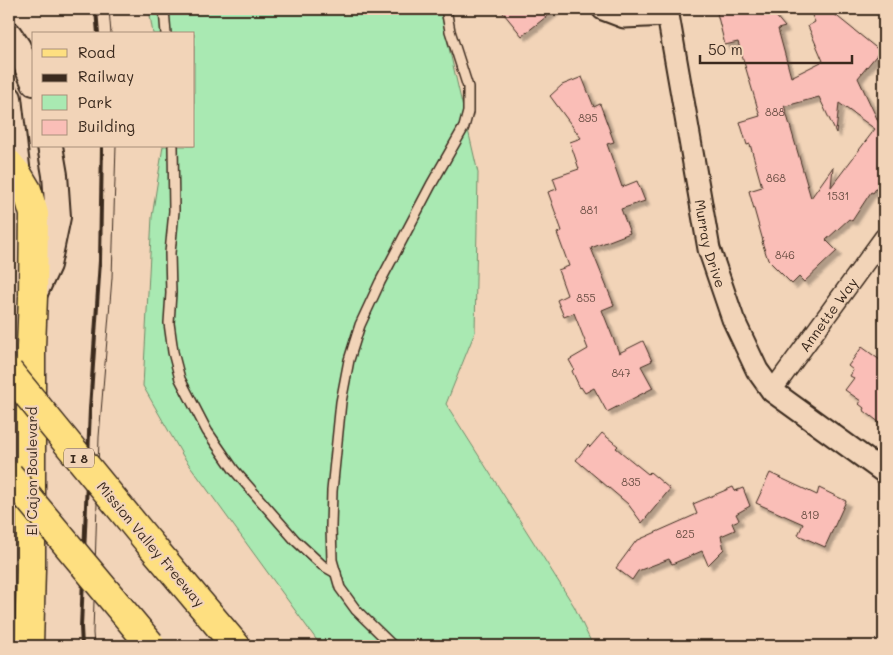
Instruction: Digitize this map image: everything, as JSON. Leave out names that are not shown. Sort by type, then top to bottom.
[{"type":"main road","points":[[9,34],[18,47],[32,78]]},
{"type":"main road","name":"El Cajon Boulevard","points":[[9,98],[13,170],[27,190],[34,214],[29,646]]},
{"type":"main road","name":"El Cajon Boulevard","points":[[33,296],[48,265],[58,216],[55,176],[50,148]]},
{"type":"main road","name":"Mission Valley Freeway","points":[[9,372],[236,646]]},
{"type":"main road","points":[[9,475],[151,645]]},
{"type":"street","name":"Murray Drive","points":[[604,9],[624,17],[667,12],[710,249],[733,319],[757,370],[772,391],[884,472]]},
{"type":"street","name":"Annette Way","points":[[772,391],[884,237]]},
{"type":"lane","points":[[164,9],[166,32]]},
{"type":"lane","points":[[393,646],[356,610],[340,588],[332,560],[332,492],[341,402],[349,360],[360,325],[380,282],[464,127],[468,112],[468,87],[450,31],[446,9]]},
{"type":"lane","points":[[172,148],[174,211],[170,253],[171,292],[169,323],[173,352],[180,379],[207,431],[234,470],[295,540],[322,564],[336,573]]},
{"type":"green space","points":[[149,9],[440,9],[478,173],[475,332],[446,404],[574,606],[593,646],[321,646],[183,456],[143,386],[152,217],[163,148],[195,148],[195,32],[153,32]]},
{"type":"building","points":[[500,9],[556,9],[522,36]]},
{"type":"building","points":[[716,9],[770,9],[785,27],[778,29],[791,77],[823,61],[808,26],[815,22],[809,9],[828,9],[880,51],[858,78],[879,123],[884,116],[884,177],[873,193],[871,192],[852,221],[849,219],[826,240],[837,251],[804,282],[799,277],[792,284],[768,260],[762,242],[749,191],[762,187],[750,144],[747,145],[740,122],[760,116],[738,42],[725,45]],"holes":[[[819,97],[836,133],[839,103],[875,129],[831,187],[833,167],[811,198],[784,105]]]},
{"type":"building","points":[[582,77],[594,107],[600,104],[614,142],[607,144],[622,187],[637,181],[645,201],[621,209],[630,233],[591,248],[614,305],[602,310],[619,353],[643,341],[652,361],[641,366],[653,388],[607,412],[594,388],[585,393],[580,388],[569,360],[588,349],[574,313],[564,317],[557,300],[567,295],[558,270],[569,266],[557,233],[562,231],[548,192],[557,189],[553,178],[579,169],[570,142],[581,138],[550,96],[562,85]]},
{"type":"building","points":[[862,347],[884,363],[884,426],[863,410],[864,408],[859,404],[861,401],[845,390],[854,378],[850,376],[853,370],[848,366]]},
{"type":"building","points":[[602,433],[618,446],[616,448],[670,489],[642,523],[628,504],[576,460],[588,445],[590,447]]},
{"type":"building","points":[[770,473],[817,495],[819,488],[846,501],[825,547],[798,535],[803,524],[756,503]]},
{"type":"building","points":[[733,487],[735,491],[743,488],[750,506],[736,514],[739,520],[732,523],[735,530],[721,536],[724,549],[708,565],[702,551],[672,564],[669,559],[638,571],[632,580],[616,568],[636,541],[697,514],[693,504]]},
{"type":"tram line","points":[[109,9],[111,32]]},
{"type":"tram line","points":[[94,646],[99,437],[112,278],[116,148]]},
{"type":"railway","points":[[96,9],[98,32]]},
{"type":"railway","points":[[82,646],[81,627],[90,409],[100,261],[102,148]]}]
